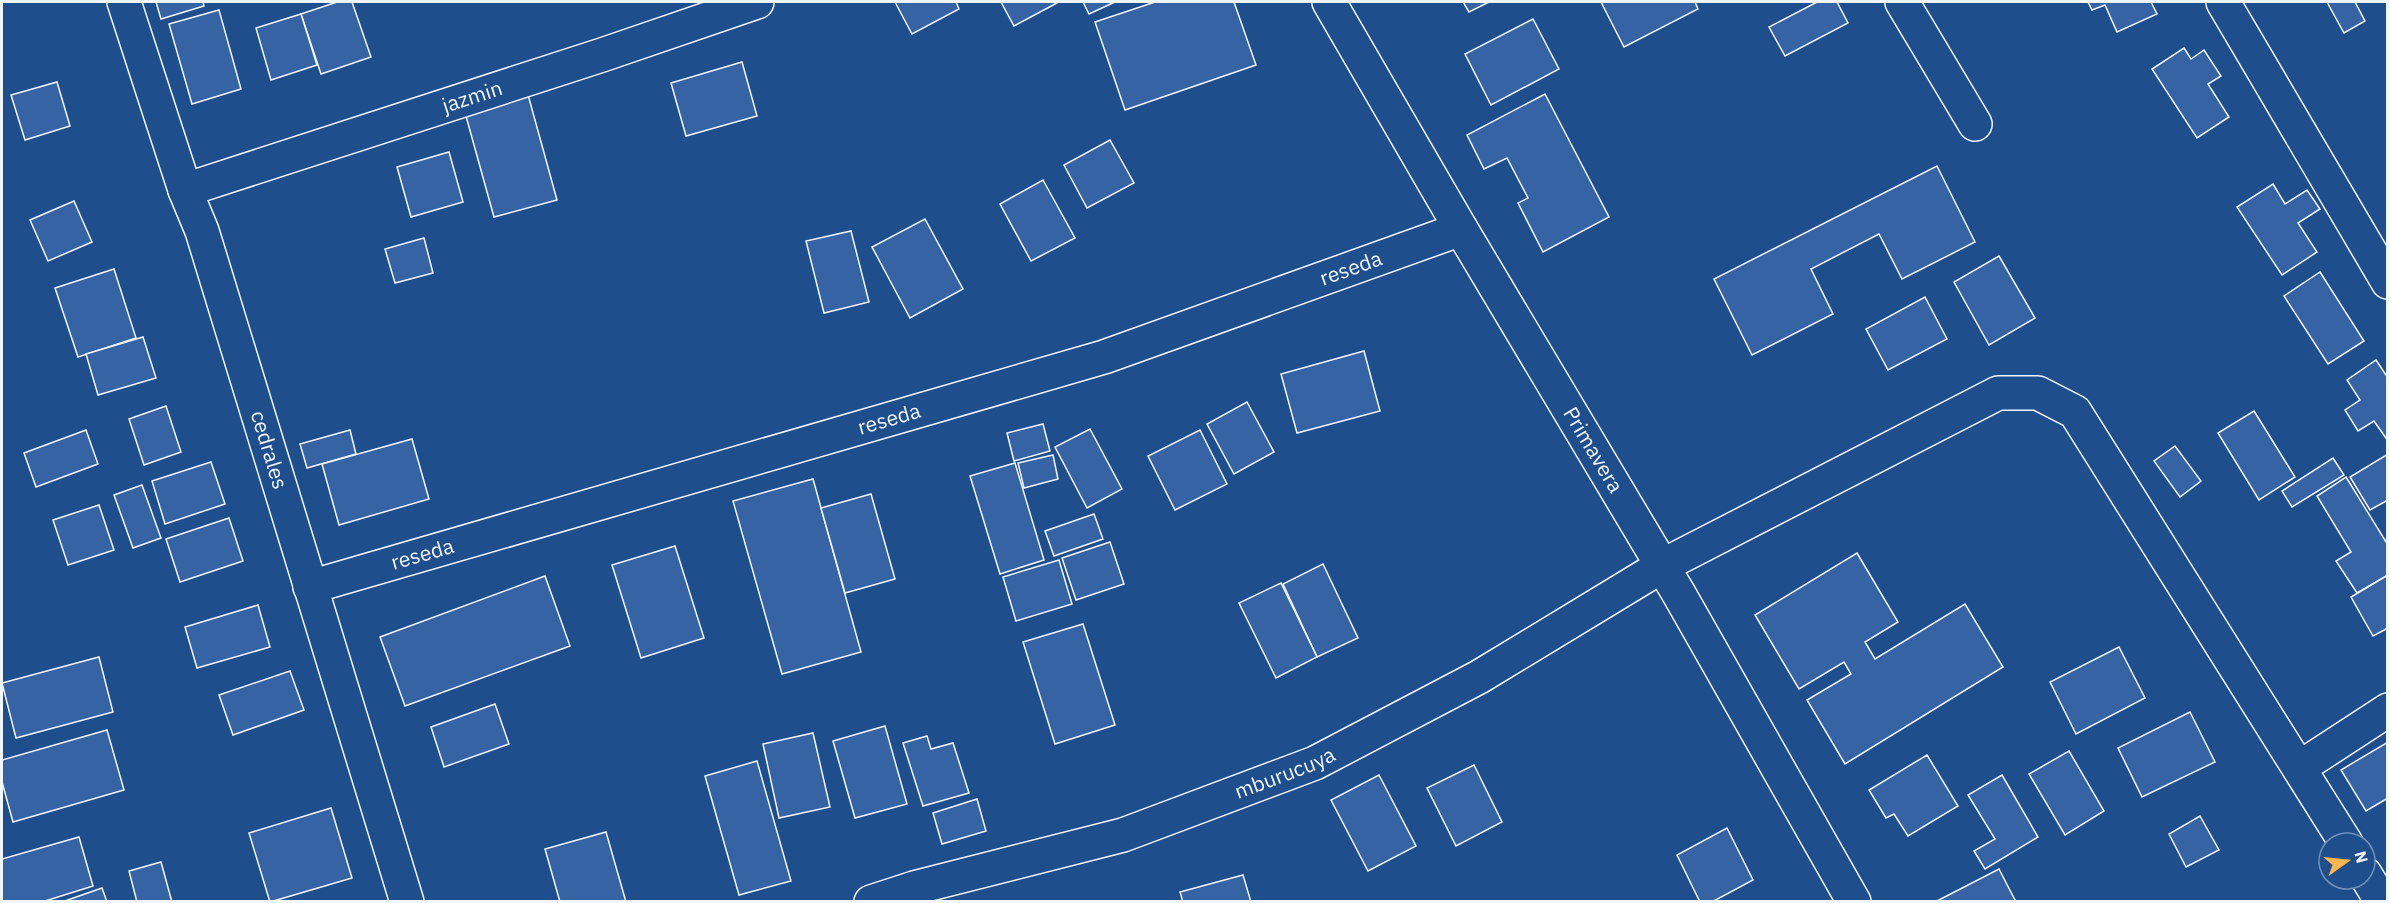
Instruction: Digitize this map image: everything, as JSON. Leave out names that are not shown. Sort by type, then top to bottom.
[{"type":"street","name":"cedrales","points":[[124,2],[185,190],[202,231],[407,902]]},
{"type":"street","name":"jazmin","points":[[185,190],[757,2]]},
{"type":"street","name":"Primavera","points":[[1329,2],[1662,566],[1854,902]]},
{"type":"street","points":[[1902,2],[1975,124]]},
{"type":"street","points":[[2223,2],[2388,282]]},
{"type":"street","name":"reseda","points":[[310,587],[1104,357],[1461,229]]},
{"type":"street","name":"mburucuya","points":[[872,902],[914,888],[1123,836],[1315,763],[1479,677],[1662,566],[1998,393],[2038,393],[2075,412],[2338,831]]},
{"type":"street","points":[[2299,768],[2388,710]]},
{"type":"building","points":[[156,2],[203,2],[204,6],[161,19]]},
{"type":"building","points":[[337,2],[352,2],[371,57],[321,74],[301,14]]},
{"type":"building","points":[[895,2],[956,2],[959,9],[912,34]]},
{"type":"building","points":[[1001,2],[1056,2],[1057,3],[1014,26]]},
{"type":"building","points":[[1083,2],[1115,2],[1089,14]]},
{"type":"building","points":[[1155,2],[1234,2],[1256,65],[1125,110],[1095,22]]},
{"type":"building","points":[[1463,2],[1489,2],[1469,12]]},
{"type":"building","points":[[1601,2],[1695,2],[1698,9],[1624,47]]},
{"type":"building","points":[[1817,2],[1837,2],[1848,23],[1785,56],[1769,27]]},
{"type":"building","points":[[2088,2],[2151,2],[2157,14],[2117,32],[2105,5],[2092,10]]},
{"type":"building","points":[[2327,2],[2355,2],[2365,21],[2344,33]]},
{"type":"building","points":[[219,10],[241,89],[192,104],[169,24]]},
{"type":"building","points":[[301,14],[317,65],[271,80],[256,28]]},
{"type":"building","points":[[1533,19],[1559,69],[1491,105],[1465,54]]},
{"type":"building","points":[[2184,48],[2191,59],[2204,50],[2221,76],[2208,84],[2229,117],[2197,138],[2152,69]]},
{"type":"building","points":[[742,62],[757,116],[686,136],[671,83]]},
{"type":"building","points":[[57,82],[70,126],[25,140],[11,95]]},
{"type":"building","points":[[527,91],[557,200],[494,217],[464,109]]},
{"type":"building","points":[[1545,94],[1609,217],[1543,252],[1518,203],[1528,198],[1507,158],[1484,169],[1467,135]]},
{"type":"building","points":[[1110,140],[1134,183],[1087,208],[1064,165]]},
{"type":"building","points":[[449,152],[463,202],[411,217],[397,167]]},
{"type":"building","points":[[1937,166],[1975,242],[1902,279],[1879,234],[1811,269],[1833,314],[1752,355],[1714,279]]},
{"type":"building","points":[[1043,180],[1075,238],[1031,261],[1000,204]]},
{"type":"building","points":[[2273,184],[2285,204],[2307,190],[2320,209],[2298,223],[2317,252],[2282,275],[2237,207]]},
{"type":"building","points":[[74,201],[92,242],[48,261],[30,220]]},
{"type":"building","points":[[925,219],[963,289],[910,318],[872,247]]},
{"type":"building","points":[[851,231],[869,302],[824,313],[806,241]]},
{"type":"building","points":[[424,238],[433,273],[395,283],[385,249]]},
{"type":"building","points":[[1999,256],[2035,318],[1989,345],[1954,282]]},
{"type":"building","points":[[114,269],[136,338],[78,357],[55,288]]},
{"type":"building","points":[[2320,272],[2364,341],[2328,364],[2284,296]]},
{"type":"building","points":[[1925,297],[1947,339],[1888,370],[1866,329]]},
{"type":"building","points":[[143,337],[156,378],[98,395],[86,354]]},
{"type":"building","points":[[1364,351],[1380,411],[1297,433],[1281,374]]},
{"type":"building","points":[[2376,360],[2388,378],[2388,441],[2374,421],[2358,431],[2345,410],[2360,400],[2347,380]]},
{"type":"building","points":[[1247,402],[1274,452],[1234,474],[1207,424]]},
{"type":"building","points":[[166,406],[181,452],[144,465],[129,419]]},
{"type":"building","points":[[2254,411],[2295,477],[2259,500],[2218,433]]},
{"type":"building","points":[[1043,424],[1050,451],[1014,461],[1007,433]]},
{"type":"building","points":[[1090,429],[1122,489],[1087,508],[1055,447]]},
{"type":"building","points":[[86,430],[98,464],[36,487],[24,453]]},
{"type":"building","points":[[350,430],[356,454],[307,468],[300,444]]},
{"type":"building","points":[[1200,430],[1227,484],[1175,510],[1148,456]]},
{"type":"building","points":[[412,439],[429,499],[339,525],[322,464]]},
{"type":"building","points":[[2175,446],[2201,481],[2180,497],[2154,461]]},
{"type":"building","points":[[2388,454],[2388,500],[2370,510],[2350,477]]},
{"type":"building","points":[[1053,455],[1058,479],[1024,488],[1018,463]]},
{"type":"building","points":[[2333,458],[2344,475],[2292,507],[2282,491]]},
{"type":"building","points":[[211,462],[225,504],[165,524],[152,481]]},
{"type":"building","points":[[1015,463],[1044,560],[1000,574],[970,476]]},
{"type":"building","points":[[2346,477],[2388,545],[2388,575],[2357,593],[2336,561],[2351,552],[2317,496]]},
{"type":"building","points":[[813,479],[861,652],[782,674],[733,501]]},
{"type":"building","points":[[142,485],[161,538],[133,548],[114,495]]},
{"type":"building","points":[[871,494],[895,579],[845,593],[821,508]]},
{"type":"building","points":[[99,505],[114,550],[68,565],[53,520]]},
{"type":"building","points":[[1094,514],[1103,539],[1054,556],[1045,531]]},
{"type":"building","points":[[229,518],[243,561],[180,582],[166,539]]},
{"type":"building","points":[[1110,542],[1124,584],[1076,600],[1062,558]]},
{"type":"building","points":[[675,546],[704,638],[641,658],[612,565]]},
{"type":"building","points":[[1857,553],[1898,622],[1865,642],[1875,659],[1965,604],[2003,667],[1845,764],[1807,700],[1851,674],[1844,662],[1799,689],[1755,615]]},
{"type":"building","points":[[1059,560],[1072,604],[1016,621],[1003,577]]},
{"type":"building","points":[[1323,564],[1358,638],[1317,657],[1283,584]]},
{"type":"building","points":[[2388,575],[2388,628],[2373,636],[2351,597]]},
{"type":"building","points":[[545,576],[570,646],[405,706],[380,637]]},
{"type":"building","points":[[1281,583],[1317,657],[1276,678],[1239,603]]},
{"type":"building","points":[[258,605],[270,647],[197,668],[185,627]]},
{"type":"building","points":[[1083,624],[1115,725],[1055,744],[1023,642]]},
{"type":"building","points":[[2119,647],[2145,698],[2076,734],[2050,682]]},
{"type":"building","points":[[99,657],[113,712],[16,738],[2,683]]},
{"type":"building","points":[[290,671],[304,710],[233,735],[219,695]]},
{"type":"building","points":[[495,704],[509,744],[444,767],[431,727]]},
{"type":"building","points":[[2190,712],[2215,762],[2142,797],[2118,748]]},
{"type":"building","points":[[885,726],[907,804],[855,818],[833,741]]},
{"type":"building","points":[[107,730],[124,790],[13,822],[2,782],[2,760]]},
{"type":"building","points":[[813,733],[830,807],[779,818],[763,744]]},
{"type":"building","points":[[927,736],[931,749],[953,743],[969,793],[923,806],[903,743]]},
{"type":"building","points":[[2388,742],[2388,798],[2366,811],[2341,770]]},
{"type":"building","points":[[2069,751],[2104,811],[2065,835],[2029,774]]},
{"type":"building","points":[[1927,755],[1958,806],[1908,836],[1894,814],[1886,818],[1869,790]]},
{"type":"building","points":[[757,761],[791,881],[739,895],[705,776]]},
{"type":"building","points":[[1474,765],[1502,822],[1456,846],[1427,788]]},
{"type":"building","points":[[1379,775],[1416,846],[1368,871],[1331,800]]},
{"type":"building","points":[[2002,775],[2038,837],[1985,869],[1974,851],[1995,839],[1968,795]]},
{"type":"building","points":[[977,799],[986,831],[942,844],[933,813]]},
{"type":"building","points":[[331,808],[352,878],[270,902],[249,833]]},
{"type":"building","points":[[2200,816],[2219,850],[2186,867],[2169,834]]},
{"type":"building","points":[[1727,828],[1753,880],[1712,902],[1700,902],[1677,855]]},
{"type":"building","points":[[606,832],[626,902],[560,902],[545,849]]},
{"type":"building","points":[[79,837],[93,886],[42,902],[2,902],[2,859]]},
{"type":"building","points":[[161,862],[172,902],[137,902],[129,871]]},
{"type":"building","points":[[1999,869],[2016,902],[1935,902]]},
{"type":"building","points":[[1243,875],[1251,902],[1183,902],[1180,892]]},
{"type":"building","points":[[102,888],[107,902],[62,902]]}]
